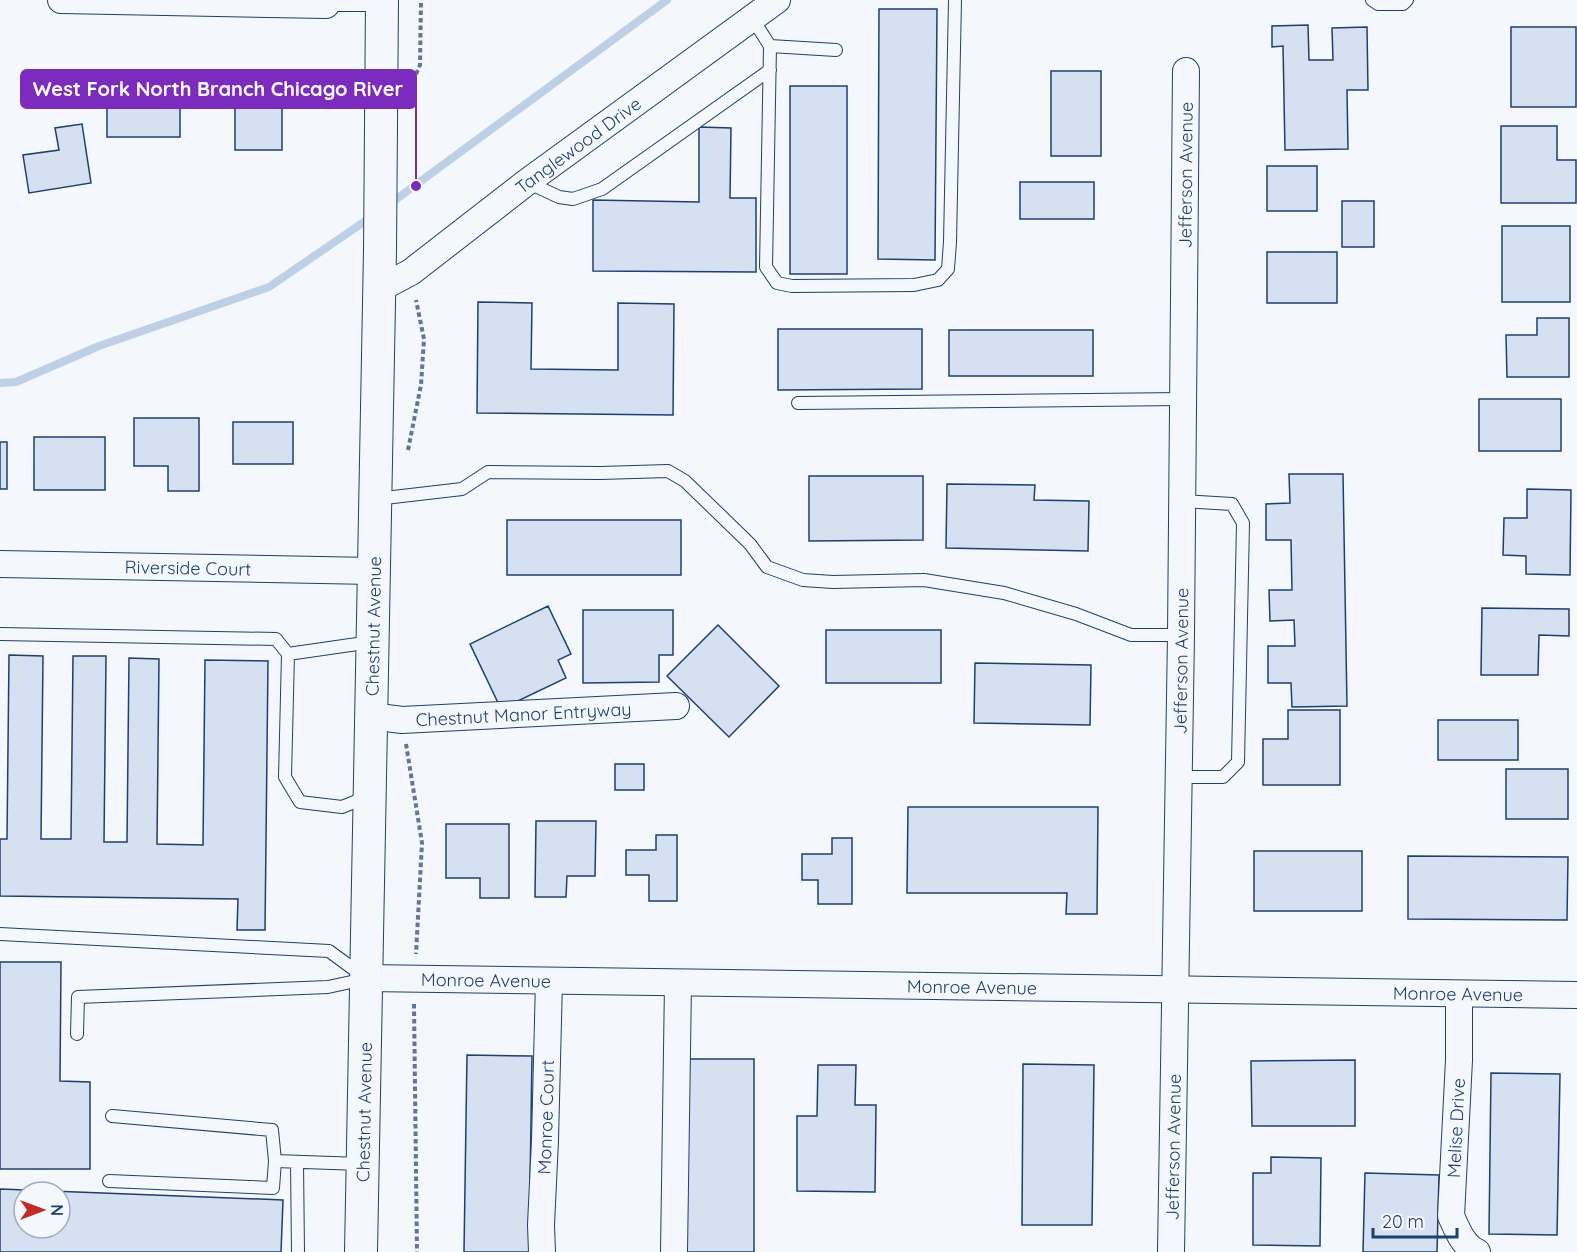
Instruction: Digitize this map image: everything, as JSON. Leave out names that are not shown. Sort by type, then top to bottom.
[{"type":"street","points":[[61,0],[326,5]]},
{"type":"street","name":"Tanglewood Drive","points":[[379,290],[411,272],[527,182],[777,0]]},
{"type":"street","name":"Chestnut Avenue","points":[[361,1252],[380,250],[381,3]]},
{"type":"street","name":"Jefferson Avenue","points":[[1171,1252],[1181,635],[1186,71]]},
{"type":"street","name":"Riverside Court","points":[[0,564],[374,571]]},
{"type":"street","name":"Chestnut Manor Entryway","points":[[371,716],[402,720],[676,706]]},
{"type":"street","name":"Monroe Avenue","points":[[366,978],[1577,995]]},
{"type":"street","name":"Monroe Court","points":[[542,1252],[549,981]]},
{"type":"street","points":[[674,1252],[678,983]]},
{"type":"street","name":"Melise Drive","points":[[1459,994],[1459,1060],[1451,1216],[1459,1234],[1472,1250],[1477,1252]]},
{"type":"lane","points":[[753,18],[770,46],[766,267],[777,282],[792,286],[914,285],[938,280],[948,269],[956,0]]},
{"type":"lane","points":[[1372,0],[1377,4],[1403,4],[1407,0]]},
{"type":"lane","points":[[326,5],[381,3]]},
{"type":"lane","points":[[770,46],[836,50]]},
{"type":"lane","points":[[527,182],[559,197],[573,199],[602,189],[770,70]]},
{"type":"lane","points":[[798,403],[1183,399]]},
{"type":"lane","points":[[375,499],[462,489],[488,472],[668,471],[685,481],[750,544],[766,567],[803,580],[833,582],[924,580],[1004,593],[1076,614],[1131,635],[1181,635]]},
{"type":"lane","points":[[1179,777],[1223,777],[1238,762],[1243,523],[1232,504],[1182,501]]},
{"type":"lane","points":[[0,634],[276,639],[288,654],[285,777],[300,802],[342,807],[370,796]]},
{"type":"lane","points":[[288,654],[372,642]]},
{"type":"lane","points":[[0,934],[329,951],[366,978]]},
{"type":"lane","points":[[77,1034],[78,997],[328,987],[366,978]]},
{"type":"lane","points":[[109,1181],[273,1188],[275,1161],[272,1130],[112,1116]]},
{"type":"lane","points":[[275,1161],[363,1164]]},
{"type":"lane","points":[[297,1162],[298,1252]]},
{"type":"path","points":[[409,90],[420,65],[421,0]]},
{"type":"building","points":[[879,9],[937,9],[935,260],[878,259]]},
{"type":"building","points":[[1308,25],[1309,60],[1333,60],[1332,28],[1367,27],[1368,90],[1347,90],[1348,149],[1285,150],[1283,46],[1272,47],[1272,26]]},
{"type":"building","points":[[1511,27],[1576,27],[1576,107],[1511,107]]},
{"type":"building","points":[[1051,71],[1101,71],[1101,156],[1051,156]]},
{"type":"building","points":[[124,86],[180,86],[180,137],[107,137],[107,102],[124,102]]},
{"type":"building","points":[[246,86],[282,86],[282,150],[235,150],[235,107],[246,107]]},
{"type":"building","points":[[790,86],[847,86],[847,274],[790,274]]},
{"type":"building","points":[[82,124],[91,183],[29,193],[23,155],[59,150],[55,128]]},
{"type":"building","points":[[1501,126],[1557,126],[1557,160],[1576,160],[1576,203],[1501,203]]},
{"type":"building","points":[[699,127],[731,128],[730,198],[756,198],[756,272],[593,271],[593,200],[699,202]]},
{"type":"building","points":[[1267,166],[1317,166],[1317,211],[1267,211]]},
{"type":"building","points":[[1020,182],[1094,182],[1094,219],[1020,219]]},
{"type":"building","points":[[1342,201],[1374,201],[1374,247],[1342,247]]},
{"type":"building","points":[[1502,226],[1570,226],[1570,302],[1502,302]]},
{"type":"building","points":[[1267,252],[1337,252],[1337,303],[1267,303]]},
{"type":"building","points":[[478,302],[532,303],[531,369],[618,370],[618,303],[674,304],[673,415],[477,413]]},
{"type":"building","points":[[1537,318],[1569,318],[1569,377],[1507,377],[1506,335],[1537,335]]},
{"type":"building","points":[[778,329],[922,329],[922,389],[778,390]]},
{"type":"building","points":[[949,330],[1093,330],[1093,376],[949,376]]},
{"type":"building","points":[[1479,399],[1561,399],[1561,451],[1479,451]]},
{"type":"building","points":[[134,418],[199,418],[199,491],[168,491],[168,466],[134,466]]},
{"type":"building","points":[[233,422],[293,422],[293,464],[233,464]]},
{"type":"building","points":[[34,437],[105,437],[105,490],[34,490]]},
{"type":"building","points":[[0,442],[7,442],[7,489],[0,489]]},
{"type":"building","points":[[1289,474],[1343,474],[1347,706],[1292,707],[1291,683],[1268,683],[1268,646],[1295,646],[1294,620],[1270,621],[1269,590],[1292,590],[1291,540],[1266,540],[1266,504],[1290,503]]},
{"type":"building","points":[[809,476],[923,476],[923,540],[809,541]]},
{"type":"building","points":[[947,484],[1035,485],[1034,500],[1089,501],[1088,551],[946,548]]},
{"type":"building","points":[[1527,489],[1571,490],[1570,575],[1526,574],[1526,556],[1503,555],[1504,518],[1527,518]]},
{"type":"building","points":[[507,520],[681,520],[681,575],[507,575]]},
{"type":"building","points":[[548,606],[571,654],[558,660],[566,678],[501,709],[470,644]]},
{"type":"building","points":[[1482,608],[1569,609],[1569,636],[1539,635],[1538,675],[1481,675]]},
{"type":"building","points":[[583,610],[673,610],[673,655],[659,655],[659,682],[583,683]]},
{"type":"building","points":[[718,625],[779,686],[729,737],[667,676]]},
{"type":"building","points":[[826,630],[941,630],[941,683],[826,683]]},
{"type":"building","points":[[9,655],[43,656],[41,839],[71,839],[73,656],[106,656],[104,842],[127,842],[129,658],[159,659],[157,844],[203,845],[205,660],[268,661],[265,930],[237,930],[238,899],[0,896],[0,839],[7,839]]},
{"type":"building","points":[[975,663],[1091,665],[1090,725],[974,723]]},
{"type":"building","points":[[1288,710],[1340,710],[1340,785],[1263,785],[1263,739],[1288,739]]},
{"type":"building","points":[[1438,720],[1518,720],[1518,760],[1438,760]]},
{"type":"building","points":[[615,764],[644,764],[644,790],[615,790]]},
{"type":"building","points":[[1506,769],[1568,769],[1568,819],[1506,819]]},
{"type":"building","points":[[908,807],[1098,807],[1097,914],[1066,914],[1067,893],[907,893]]},
{"type":"building","points":[[536,821],[596,821],[595,876],[567,876],[566,897],[535,897]]},
{"type":"building","points":[[446,824],[509,824],[509,898],[480,898],[480,878],[446,878]]},
{"type":"building","points":[[656,835],[677,835],[677,901],[649,901],[649,875],[626,875],[626,850],[656,850]]},
{"type":"building","points":[[832,838],[852,838],[852,904],[818,904],[818,880],[802,880],[802,854],[832,854]]},
{"type":"building","points":[[1254,851],[1362,851],[1362,911],[1254,911]]},
{"type":"building","points":[[1408,856],[1568,857],[1567,920],[1408,919]]},
{"type":"building","points":[[0,962],[61,962],[60,1081],[90,1082],[90,1169],[0,1169]]},
{"type":"building","points":[[467,1055],[532,1056],[529,1252],[464,1252]]},
{"type":"building","points":[[687,1059],[754,1059],[754,1252],[687,1252]]},
{"type":"building","points":[[1355,1060],[1355,1126],[1252,1126],[1251,1061]]},
{"type":"building","points":[[1023,1064],[1094,1065],[1092,1225],[1022,1225]]},
{"type":"building","points":[[818,1065],[856,1065],[855,1105],[876,1105],[875,1192],[797,1191],[797,1116],[817,1116]]},
{"type":"building","points":[[1491,1073],[1560,1074],[1557,1235],[1489,1234]]},
{"type":"building","points":[[1271,1157],[1321,1158],[1320,1246],[1253,1245],[1253,1173],[1271,1173]]},
{"type":"building","points":[[1365,1173],[1439,1175],[1437,1252],[1363,1252]]},
{"type":"building","points":[[0,1189],[12,1189],[12,1240],[72,1240],[72,1192],[283,1200],[281,1252],[0,1252]]},
{"type":"waterway","points":[[387,206],[667,0]]},
{"type":"waterway","points":[[0,383],[16,382],[99,346],[269,287],[374,215]]},
{"type":"place","name":"West Fork North Branch Chicago River","points":[[416,186]]}]
